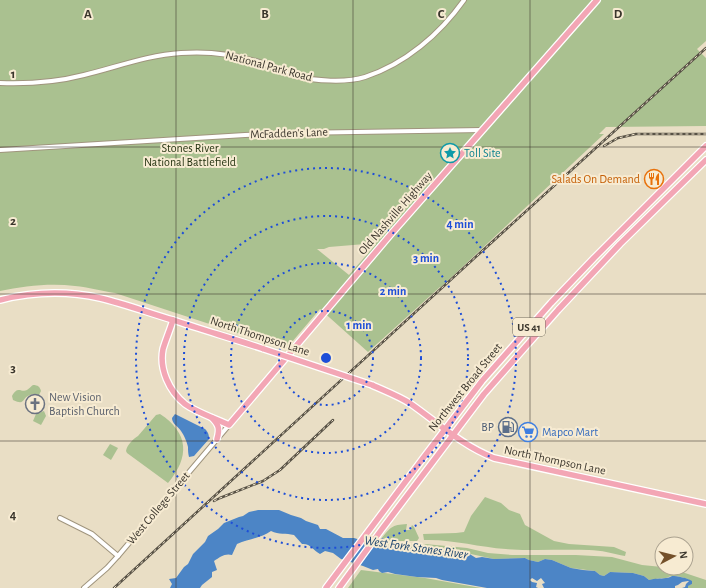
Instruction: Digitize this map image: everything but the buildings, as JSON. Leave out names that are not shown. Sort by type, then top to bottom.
[{"type":"main road","name":"Old Nashville Highway","points":[[229,425],[388,238],[597,0]]},
{"type":"main road","name":"Northwest Broad Street","points":[[326,588],[482,381],[551,303],[706,146]]},
{"type":"main road","name":"Northwest Broad Street","points":[[339,588],[484,394],[601,264],[706,160]]},
{"type":"main road","points":[[687,166],[693,172]]},
{"type":"main road","points":[[633,219],[639,226]]},
{"type":"main road","points":[[594,258],[601,264]]},
{"type":"main road","name":"North Thompson Lane","points":[[0,300],[35,294],[60,294],[81,295],[119,303],[288,356],[372,385],[410,404],[444,430],[453,434],[476,450],[494,458],[706,504]]},
{"type":"main road","points":[[551,303],[558,310]]},
{"type":"main road","points":[[173,320],[163,350],[163,364],[166,379],[174,393],[185,404],[229,425]]},
{"type":"main road","points":[[524,333],[531,340]]},
{"type":"main road","points":[[208,415],[216,422],[219,428],[217,439]]},
{"type":"street","name":"National Park Road","points":[[0,83],[51,81],[85,75],[146,58],[172,53],[192,52],[241,57],[309,79],[352,80],[365,77],[387,68],[418,48],[437,31],[464,0]]},
{"type":"street","name":"McFadden's Lane","points":[[0,150],[284,133],[482,130]]},
{"type":"street","name":"West College Street","points":[[84,588],[118,556],[229,425]]},
{"type":"street","points":[[60,518],[92,534],[118,556]]},
{"type":"green space","name":"Stones River National Battlefield","points":[[0,0],[706,0],[706,41],[697,49],[706,58],[706,126],[606,127],[599,134],[604,134],[441,287],[368,352],[320,309],[286,349],[115,293],[66,285],[28,286],[0,291]],"holes":[[[365,244],[376,244],[349,275],[317,249]]]},
{"type":"green space","points":[[33,385],[40,388],[41,391],[39,395],[31,394],[22,402],[13,400],[12,396],[16,391],[25,391]]},
{"type":"green space","points":[[44,411],[46,416],[41,425],[33,421],[36,414]]},
{"type":"green space","points":[[160,414],[170,421],[177,429],[183,446],[183,455],[180,464],[168,483],[126,451],[130,442],[138,436],[156,415]]},
{"type":"green space","points":[[110,444],[118,448],[111,460],[103,455]]},
{"type":"green space","points":[[485,497],[501,503],[509,510],[520,514],[525,525],[554,541],[569,544],[614,547],[626,552],[625,556],[594,550],[506,549],[445,541],[424,540],[423,534],[464,532],[471,516]]},
{"type":"green space","points":[[407,524],[406,530],[410,530],[412,525],[414,527],[419,538],[417,541],[393,541],[381,539],[392,527]]},
{"type":"green space","points":[[380,542],[420,545],[419,549],[416,549],[380,546],[378,545]]},
{"type":"green space","points":[[425,544],[467,548],[488,553],[512,555],[576,555],[612,557],[642,565],[654,566],[654,576],[671,576],[649,580],[644,576],[633,573],[610,572],[604,576],[595,571],[571,568],[552,560],[545,559],[538,562],[525,558],[494,559],[457,551],[423,548]]},
{"type":"green space","points":[[361,570],[425,578],[481,588],[348,588]]},
{"type":"green space","points":[[677,576],[694,576],[706,580],[706,588],[688,588],[687,586],[692,584],[688,579]]},
{"type":"water","points":[[175,414],[205,429],[208,433],[209,439],[194,456],[189,457],[188,447],[183,434],[173,422],[172,418]]},
{"type":"water","points":[[258,510],[279,510],[318,525],[320,529],[326,529],[343,538],[354,538],[380,546],[457,551],[468,553],[476,558],[525,558],[538,562],[545,559],[552,560],[571,568],[595,571],[604,576],[610,572],[633,573],[644,576],[649,580],[674,576],[690,580],[692,581],[692,584],[688,586],[688,588],[682,588],[685,587],[689,582],[688,581],[682,582],[675,586],[675,588],[544,588],[542,584],[545,583],[541,578],[537,581],[532,578],[530,580],[537,583],[536,587],[538,588],[487,588],[436,578],[417,577],[388,572],[382,573],[378,569],[373,570],[341,559],[333,553],[325,551],[320,554],[309,546],[302,544],[294,535],[271,531],[259,537],[237,544],[232,555],[225,555],[214,561],[217,570],[212,572],[212,577],[200,588],[170,588],[172,584],[169,579],[176,578],[188,564],[193,554],[205,542],[208,536],[224,523],[243,516],[249,512]]},
{"type":"railway","points":[[114,588],[706,48]]},
{"type":"railway","points":[[604,146],[618,138],[636,134],[706,134]]},
{"type":"railway","points":[[214,501],[263,481],[280,470],[333,420]]},
{"type":"place","name":"Toll Site","points":[[450,153]]},
{"type":"place","name":"Salads On Demand","points":[[654,179]]},
{"type":"place","name":"New Vision Baptish Church","points":[[35,404]]},
{"type":"place","name":"BP","points":[[508,427]]},
{"type":"place","name":"Mapco Mart","points":[[528,432]]},
{"type":"water label","name":"West Fork Stones River","points":[[416,548]]}]
